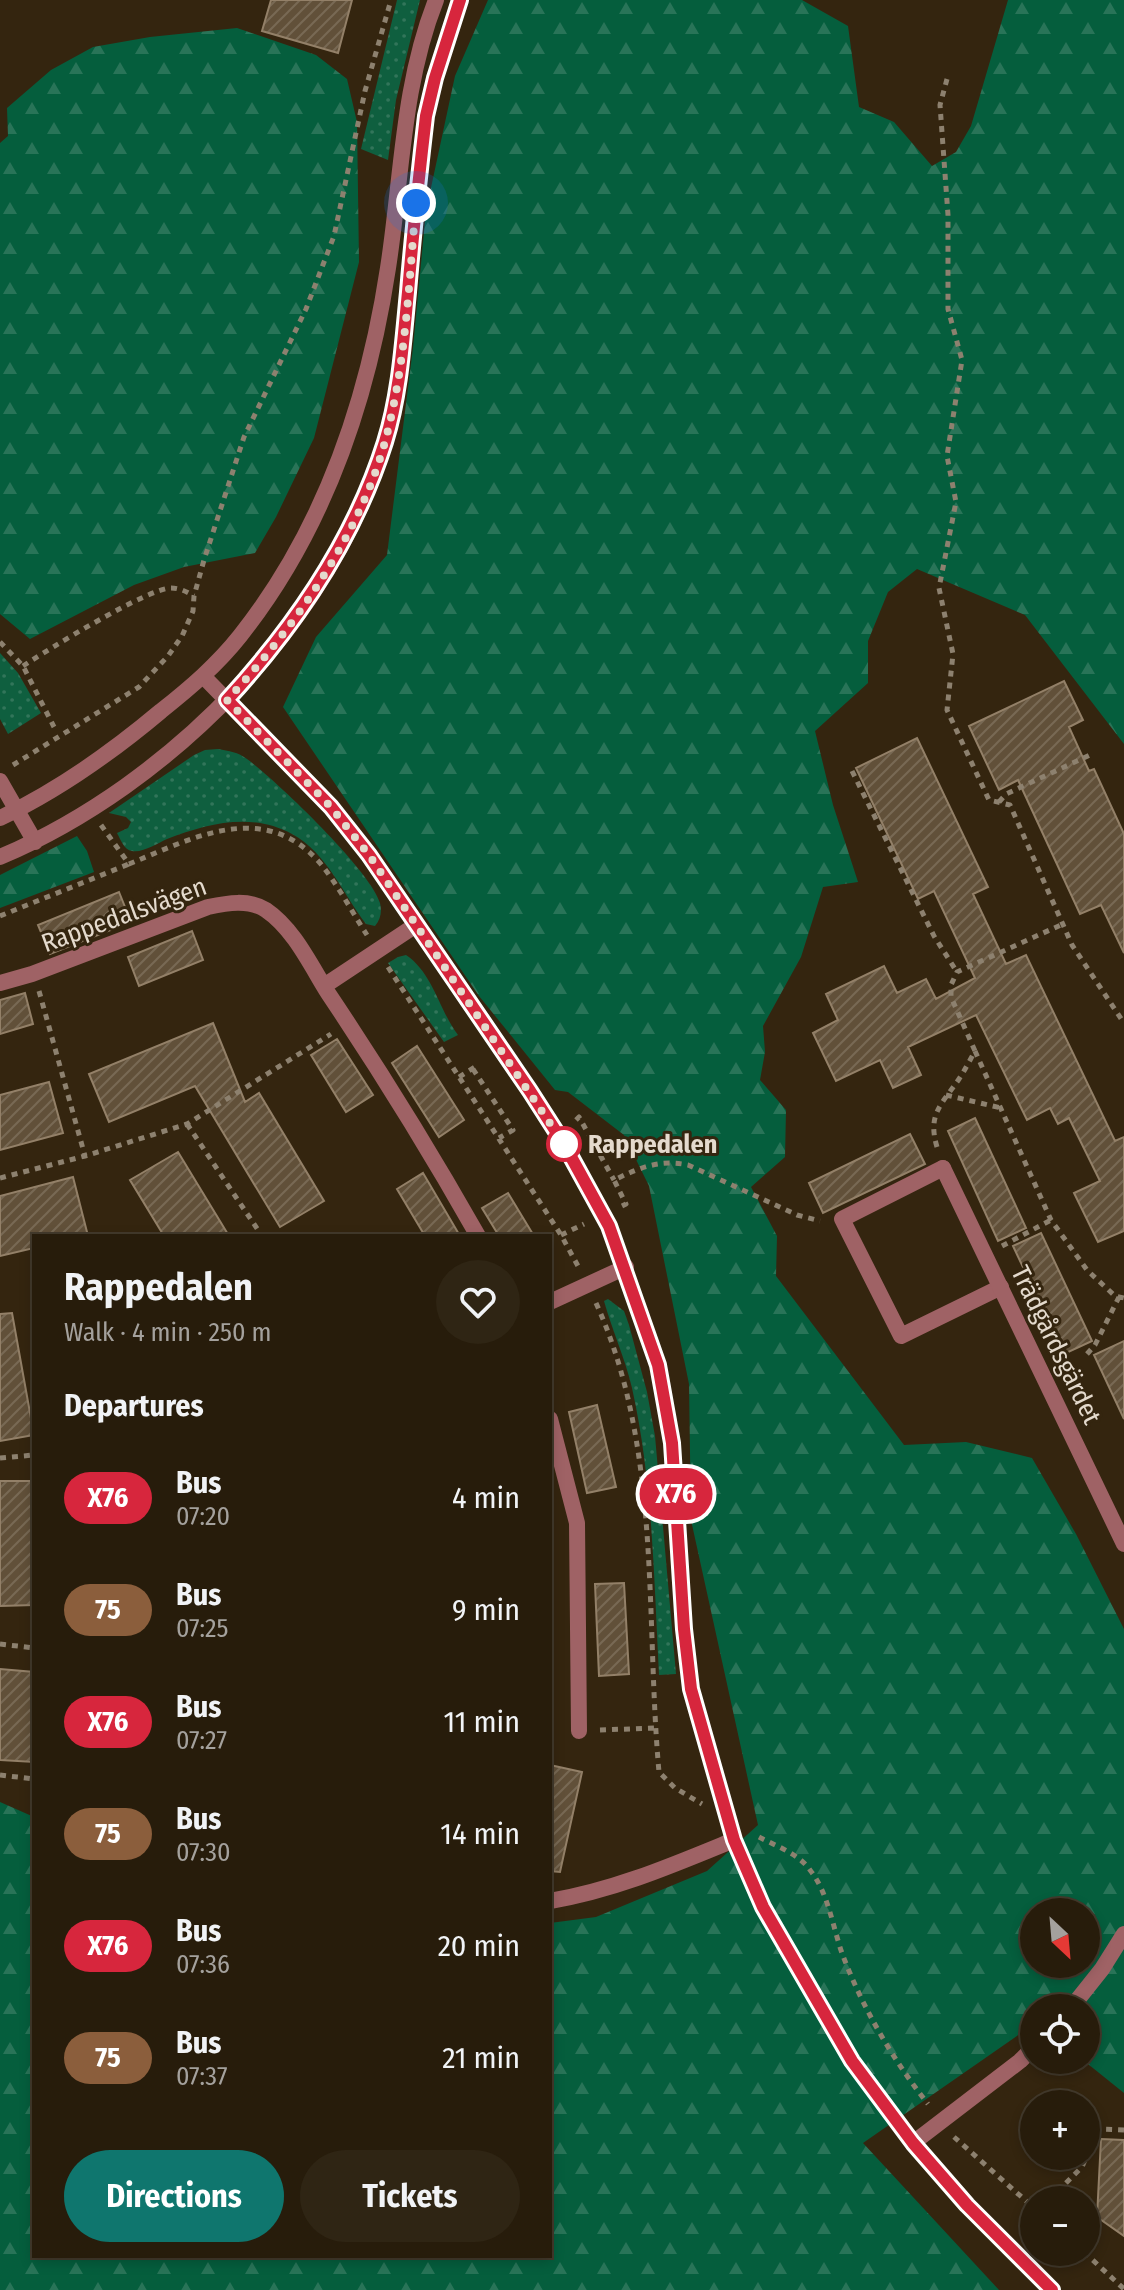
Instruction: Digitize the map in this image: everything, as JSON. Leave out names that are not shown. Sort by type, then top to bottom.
[{"type":"street","points":[[0,818],[71,780],[113,752],[204,677],[240,635],[307,531],[346,443],[361,399],[388,267],[410,88],[436,0]]},
{"type":"street","points":[[0,857],[35,842],[140,775],[227,700],[268,654],[316,587],[358,511],[386,440],[402,353],[426,116],[460,0]]},
{"type":"street","points":[[204,677],[331,807],[369,855],[530,1091],[604,1216],[626,1267],[658,1365],[672,1443],[691,1689],[734,1840],[763,1907],[852,2061],[913,2143],[967,2205],[1052,2290]]},
{"type":"street","points":[[0,781],[35,842]]},
{"type":"street","name":"Rappedalsvägen","points":[[0,983],[32,974],[208,907],[251,903],[274,916],[296,943],[440,1168],[477,1234]]},
{"type":"street","points":[[324,986],[416,925]]},
{"type":"street","points":[[943,1168],[842,1219],[901,1336],[1001,1287]]},
{"type":"street","name":"Trädgårdsgärdet","points":[[943,1168],[1124,1544]]},
{"type":"street","points":[[552,1301],[626,1267]]},
{"type":"street","points":[[552,1427],[577,1523],[579,1731]]},
{"type":"street","points":[[552,1901],[590,1894],[646,1877],[734,1840]]},
{"type":"street","points":[[1082,1994],[1124,1934]]},
{"type":"street","points":[[913,2143],[1020,2061]]},
{"type":"path","points":[[10,766],[139,687],[182,636],[193,611],[194,596],[219,510],[244,437],[306,309],[334,236],[365,91],[391,0]]},
{"type":"path","points":[[947,79],[940,105],[948,215],[948,309],[962,360],[947,456],[956,502],[939,588],[953,654],[947,710],[989,800],[1010,805],[1072,945],[1124,1023]]},
{"type":"path","points":[[23,666],[78,632],[150,594],[169,587],[194,596]]},
{"type":"path","points":[[0,642],[23,666],[54,727]]},
{"type":"path","points":[[999,802],[1006,794],[1090,755]]},
{"type":"path","points":[[852,771],[934,936],[957,972]]},
{"type":"path","points":[[0,916],[129,864]]},
{"type":"path","points":[[1063,924],[957,972],[951,985],[951,997],[1051,1220],[1087,1270],[1115,1296],[1122,1297],[1087,1354]]},
{"type":"path","points":[[32,974],[85,1156]]},
{"type":"path","points":[[0,1178],[85,1156],[187,1124],[348,1023]]},
{"type":"path","points":[[943,1168],[934,1136],[937,1107],[960,1078],[975,1051]]},
{"type":"path","points":[[459,1077],[474,1068],[513,1130],[499,1138]]},
{"type":"path","points":[[946,1095],[1002,1108]]},
{"type":"path","points":[[561,1235],[626,1204],[579,1117],[576,1120]]},
{"type":"path","points":[[187,1124],[261,1234]]},
{"type":"path","points":[[614,1180],[650,1164],[679,1163],[797,1215],[832,1224],[844,1223]]},
{"type":"path","points":[[986,1254],[1051,1220]]},
{"type":"path","points":[[0,1458],[32,1455]]},
{"type":"path","points":[[0,1644],[32,1648]]},
{"type":"path","points":[[0,1775],[32,1779]]},
{"type":"path","points":[[759,1837],[791,1853],[810,1868],[821,1889],[845,1961],[869,2012],[905,2074],[962,2147],[1020,2196]]},
{"type":"path","points":[[1063,2186],[1082,2167],[1098,2129],[1124,2130]]},
{"type":"path","points":[[1099,2266],[1124,2289]]},
{"type":"green space","points":[[397,0],[420,0],[396,100],[388,160],[361,149]]},
{"type":"green space","points":[[488,0],[802,0],[848,26],[859,107],[894,122],[932,166],[956,152],[971,126],[1008,0],[1124,0],[1124,744],[1025,615],[917,569],[888,592],[868,641],[868,683],[815,731],[833,805],[858,882],[823,887],[801,957],[763,1026],[765,1052],[760,1080],[786,1110],[785,1157],[751,1187],[777,1236],[776,1276],[904,1445],[966,1442],[1032,1458],[1076,1534],[1124,1629],[1124,2093],[1100,2074],[1100,1994],[1020,1994],[1020,2034],[863,2143],[999,2290],[0,2290],[0,1802],[32,1816],[32,2258],[552,2258],[552,1923],[596,1917],[707,1871],[758,1825],[691,1520],[689,1384],[649,1186],[624,1135],[568,1092],[555,1090],[479,996],[283,707],[316,637],[387,555],[413,348],[426,211],[455,76]]},
{"type":"green space","points":[[237,28],[316,55],[347,79],[357,122],[359,262],[314,438],[255,553],[184,567],[134,585],[30,639],[0,614],[0,143],[8,136],[7,108],[51,70],[93,47],[150,37]]},
{"type":"green space","points":[[0,653],[18,673],[41,713],[8,734],[0,719]]},
{"type":"green space","points":[[218,749],[240,755],[261,770],[342,849],[373,888],[380,903],[379,921],[375,926],[366,924],[315,852],[277,827],[230,822],[183,833],[141,851],[125,847],[117,833],[128,828],[131,822],[126,817],[109,813],[194,755]]},
{"type":"green space","points":[[77,836],[87,851],[94,872],[0,908],[0,875]]},
{"type":"green space","points":[[406,955],[423,972],[458,1035],[444,1042],[388,963]]},
{"type":"green space","points":[[608,1299],[624,1311],[629,1325],[655,1436],[676,1674],[659,1675],[652,1531],[644,1459],[632,1388],[604,1301]]},
{"type":"building","points":[[271,0],[352,0],[338,53],[262,31]]},
{"type":"building","points":[[1064,681],[1083,720],[1069,727],[1089,771],[1094,769],[1124,834],[1124,953],[1101,905],[1080,914],[1018,780],[999,790],[969,726]]},
{"type":"building","points":[[917,738],[988,887],[973,894],[1006,964],[1026,955],[1115,1141],[1124,1137],[1124,1231],[1098,1242],[1074,1193],[1100,1181],[1069,1118],[1058,1124],[1050,1108],[1027,1120],[976,1015],[908,1047],[921,1075],[893,1088],[880,1060],[836,1081],[813,1033],[838,1020],[826,994],[884,966],[897,993],[926,979],[936,999],[975,978],[934,891],[918,899],[856,768]]},
{"type":"building","points":[[119,892],[131,922],[50,954],[38,925]]},
{"type":"building","points":[[192,931],[203,960],[139,986],[128,957]]},
{"type":"building","points":[[25,993],[33,1024],[0,1034],[0,1000]]},
{"type":"building","points":[[213,1023],[245,1102],[259,1093],[324,1201],[280,1227],[195,1086],[109,1122],[89,1074]]},
{"type":"building","points":[[337,1039],[373,1095],[346,1112],[311,1055]]},
{"type":"building","points":[[417,1046],[464,1120],[439,1137],[392,1063]]},
{"type":"building","points":[[49,1082],[63,1133],[0,1150],[0,1095]]},
{"type":"building","points":[[975,1118],[1026,1228],[998,1241],[948,1131]]},
{"type":"building","points":[[910,1134],[925,1164],[823,1213],[809,1183]]},
{"type":"building","points":[[178,1152],[228,1234],[163,1234],[130,1180]]},
{"type":"building","points":[[423,1173],[459,1234],[424,1234],[397,1189]]},
{"type":"building","points":[[73,1177],[87,1234],[32,1234],[32,1248],[0,1256],[0,1196]]},
{"type":"building","points":[[508,1193],[533,1234],[498,1234],[482,1208]]},
{"type":"building","points":[[1041,1233],[1092,1341],[1064,1354],[1013,1246]]},
{"type":"building","points":[[12,1313],[32,1435],[0,1441],[0,1314]]},
{"type":"building","points":[[1124,1341],[1124,1419],[1094,1355]]},
{"type":"building","points":[[597,1405],[616,1487],[587,1493],[569,1412]]},
{"type":"building","points":[[0,1481],[32,1481],[32,1605],[0,1606]]},
{"type":"building","points":[[624,1583],[629,1674],[599,1676],[595,1584]]},
{"type":"building","points":[[0,1669],[32,1672],[32,1762],[0,1760]]},
{"type":"building","points":[[552,1765],[582,1772],[560,1872],[552,1871]]},
{"type":"building","points":[[1101,2139],[1124,2140],[1124,2236],[1100,2219]]},
{"type":"bus line","name":"X76","points":[[460,0],[426,116],[402,353],[386,440],[358,511],[316,587],[272,649],[227,700],[331,807],[369,855],[530,1091],[564,1144],[609,1226],[626,1267],[658,1365],[672,1443],[691,1689],[734,1840],[763,1907],[852,2061],[913,2143],[967,2205],[1052,2290]]},
{"type":"place","name":"Rappedalen","points":[[564,1144]]},
{"type":"route","points":[[416,203],[402,353],[386,440],[373,476],[342,543],[316,587],[272,649],[227,700],[331,807],[369,855],[564,1144]]}]
